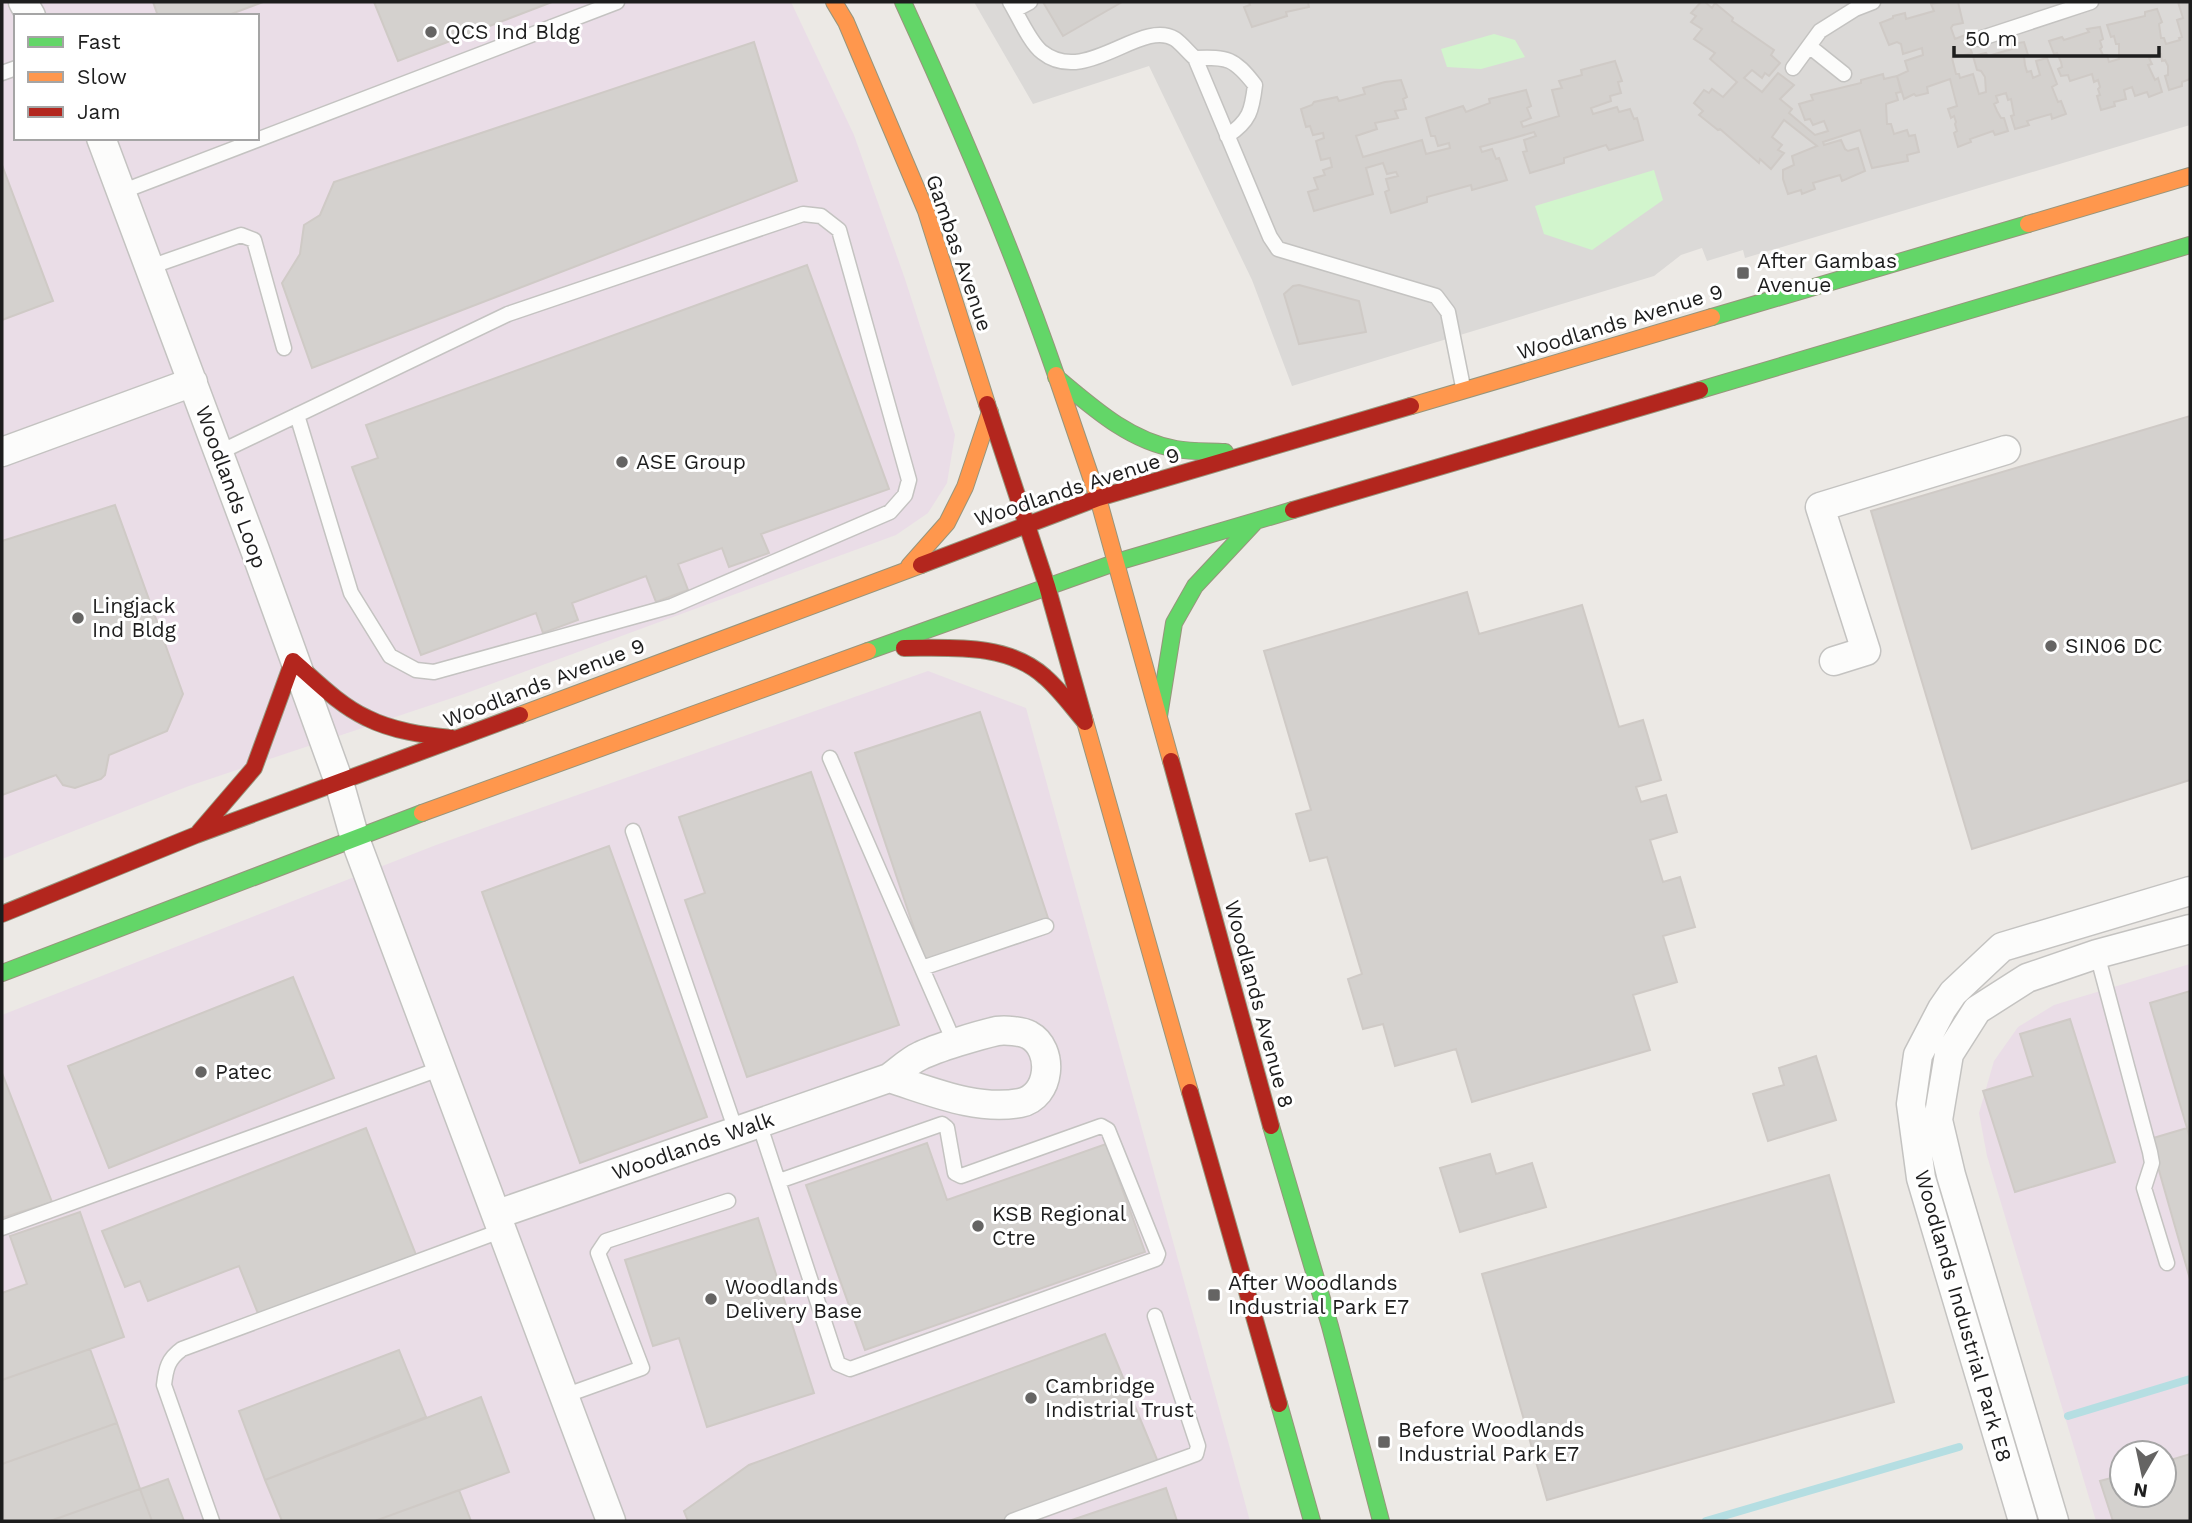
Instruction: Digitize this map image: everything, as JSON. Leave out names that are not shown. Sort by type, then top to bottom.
[{"type":"main road","name":"Gambas Avenue","points":[[834,2],[846,22],[926,211],[1025,524]]},
{"type":"main road","name":"Gambas Avenue","points":[[903,2],[959,124],[1009,246],[1098,498]]},
{"type":"main road","name":"Woodlands Avenue 9","points":[[2,914],[196,835],[1098,498],[2190,176]]},
{"type":"main road","points":[[2,974],[721,703],[1117,562],[2190,244]]},
{"type":"main road","points":[[1056,377],[1105,418],[1144,438],[1175,449],[1251,454]]},
{"type":"main road","points":[[905,570],[947,523],[965,487],[990,412]]},
{"type":"main road","name":"Woodlands Avenue 8","points":[[1098,498],[1280,1158],[1330,1326],[1381,1521]]},
{"type":"main road","points":[[1159,716],[1174,623],[1195,586],[1255,521]]},
{"type":"main road","points":[[1025,524],[1047,586],[1312,1521]]},
{"type":"main road","points":[[876,648],[965,648],[1004,655],[1042,673],[1085,722]]},
{"type":"main road","points":[[196,835],[254,768],[293,661],[340,701],[374,722],[407,733],[458,739]]},
{"type":"street","name":"Woodlands Loop","points":[[102,140],[339,782],[355,839]]},
{"type":"street","points":[[2,452],[193,382]]},
{"type":"street","points":[[1834,661],[1866,651],[1820,507],[2006,450]]},
{"type":"street","points":[[355,839],[611,1521]]},
{"type":"street","name":"Woodlands Industrial Park E8","points":[[2023,1521],[1921,1178],[1912,1104],[1918,1055],[1953,993],[2002,947],[2190,891]]},
{"type":"street","points":[[2097,954],[2190,929]]},
{"type":"street","name":"Woodlands Industrial Park E8","points":[[2054,1521],[1951,1175],[1938,1119],[1949,1054],[1977,1010],[2027,978],[2097,954]]},
{"type":"street","name":"Woodlands Walk","points":[[500,1222],[748,1127],[889,1078],[919,1056],[999,1031],[1027,1034],[1037,1042],[1045,1054],[1047,1073],[1039,1092],[1024,1102],[1002,1105],[968,1102],[889,1078]]},
{"type":"lane","points":[[259,139],[617,2]]},
{"type":"lane","points":[[1030,2],[1012,6],[1040,51],[1059,62],[1077,63],[1151,36],[1174,38],[1195,58],[1270,237],[1278,249],[1436,296],[1448,313],[1464,390]]},
{"type":"lane","points":[[1793,68],[1820,31],[1855,9],[1873,2]]},
{"type":"lane","points":[[1979,39],[2088,2]]},
{"type":"lane","points":[[1809,46],[1844,74]]},
{"type":"lane","points":[[1195,58],[1221,57],[1231,61],[1240,66],[1255,85],[1252,111],[1239,128],[1227,136]]},
{"type":"lane","points":[[121,192],[257,140]]},
{"type":"lane","points":[[218,453],[297,415],[508,314],[803,214],[821,216],[839,230],[909,480],[905,495],[890,512],[672,606],[434,672],[416,670],[390,656],[351,593],[297,415]]},
{"type":"lane","points":[[150,267],[240,235],[248,236],[254,240],[284,348]]},
{"type":"lane","points":[[830,758],[955,1044]]},
{"type":"lane","points":[[633,831],[748,1127],[779,1181],[838,1364],[850,1369],[1156,1259],[1158,1254],[1108,1130],[1101,1126],[961,1176],[955,1173],[947,1128],[942,1124],[779,1181]]},
{"type":"lane","points":[[922,968],[1046,926]]},
{"type":"lane","points":[[2097,954],[2150,1152],[2152,1163],[2144,1188],[2167,1263]]},
{"type":"lane","points":[[2,1228],[442,1068]]},
{"type":"lane","points":[[564,1396],[642,1368],[598,1253],[601,1245],[606,1241],[728,1201]]},
{"type":"lane","points":[[212,1521],[164,1385],[166,1368],[171,1357],[182,1349],[500,1222]]},
{"type":"lane","points":[[1012,1521],[1196,1454],[1198,1446],[1154,1316]]},
{"type":"shaded area","points":[[2,2],[791,2],[854,135],[905,279],[955,435],[947,483],[928,513],[896,535],[464,694],[189,786],[2,859]]},
{"type":"shaded area","points":[[974,2],[2190,2],[2190,125],[1745,258],[1743,250],[1707,261],[1702,248],[1681,255],[1654,276],[1292,386],[1252,280],[1149,66],[1033,104]]},
{"type":"shaded area","points":[[928,671],[1026,708],[1250,1521],[2,1521],[2,1015],[436,845]]},
{"type":"shaded area","points":[[2190,964],[2190,1521],[2096,1521],[1987,1156],[1979,1113],[1994,1061],[2018,1027],[2054,1005]]},
{"type":"green space","points":[[1494,34],[1515,40],[1525,57],[1481,69],[1447,67],[1441,49]]},
{"type":"green space","points":[[1654,170],[1663,200],[1592,250],[1544,234],[1535,206]]},
{"type":"building","points":[[153,2],[263,2],[231,14],[157,14]]},
{"type":"building","name":"QCS Ind Bldg","points":[[374,2],[552,2],[398,61]]},
{"type":"building","points":[[1043,2],[1122,2],[1063,36]]},
{"type":"building","points":[[1249,2],[1308,2],[1309,7],[1286,12],[1287,16],[1252,27],[1244,7],[1250,5]]},
{"type":"building","points":[[1701,2],[1712,8],[1715,3],[1733,18],[1732,21],[1774,50],[1771,55],[1780,63],[1769,76],[1765,73],[1762,78],[1752,70],[1744,78],[1762,92],[1778,73],[1794,85],[1780,99],[1792,109],[1789,113],[1815,135],[1828,131],[1824,121],[1813,125],[1810,119],[1805,120],[1799,104],[1813,100],[1811,95],[1861,83],[1861,80],[1883,74],[1884,79],[1897,76],[1901,92],[1896,93],[1898,100],[1886,104],[1887,124],[1891,124],[1894,134],[1907,130],[1909,136],[1915,135],[1919,152],[1907,155],[1908,161],[1872,168],[1860,130],[1823,142],[1824,145],[1841,140],[1848,151],[1858,148],[1865,171],[1842,181],[1840,175],[1813,183],[1815,189],[1802,194],[1801,190],[1788,194],[1783,170],[1794,165],[1792,156],[1817,146],[1784,120],[1772,137],[1782,145],[1778,150],[1784,153],[1771,169],[1760,159],[1759,163],[1720,129],[1699,115],[1703,111],[1694,103],[1704,90],[1709,93],[1712,89],[1723,97],[1737,82],[1710,59],[1715,53],[1694,39],[1702,29],[1691,22],[1696,16],[1691,13]]},
{"type":"building","points":[[1958,2],[1963,23],[1951,28],[1955,39],[1965,35],[1972,53],[1952,58],[1956,74],[1959,74],[1960,78],[1973,74],[1979,94],[1986,92],[1985,77],[1977,70],[1973,56],[1986,53],[1988,56],[2012,49],[2011,44],[2024,42],[2028,55],[2024,56],[2027,72],[2031,71],[2033,78],[2040,75],[2036,61],[2047,58],[2057,84],[2052,87],[2066,114],[2052,119],[2051,114],[2027,121],[2029,125],[2015,129],[2011,116],[2014,115],[2011,99],[2008,100],[2006,93],[1996,96],[1998,102],[1994,104],[2001,118],[2004,118],[2008,131],[1995,135],[1993,131],[1970,139],[1971,142],[1958,147],[1954,133],[1957,131],[1956,122],[1954,116],[1951,118],[1948,109],[1957,106],[1950,79],[1927,87],[1928,93],[1916,96],[1914,94],[1904,99],[1897,76],[1908,71],[1905,61],[1923,55],[1922,48],[1903,54],[1901,44],[1897,42],[1889,45],[1880,23],[1905,13],[1906,19],[1934,11],[1931,4]]},
{"type":"building","points":[[2178,2],[2190,2],[2190,79],[2182,82],[2182,86],[2169,90],[2165,76],[2168,75],[2168,66],[2165,60],[2162,61],[2161,54],[2149,58],[2152,64],[2148,65],[2155,80],[2158,78],[2162,92],[2149,97],[2147,92],[2135,96],[2132,87],[2124,90],[2126,99],[2101,110],[2097,96],[2100,95],[2100,87],[2098,80],[2094,82],[2092,74],[2070,81],[2068,75],[2061,76],[2058,69],[2062,67],[2061,62],[2057,53],[2054,54],[2049,41],[2062,37],[2064,40],[2089,32],[2087,29],[2100,27],[2103,39],[2100,41],[2100,49],[2103,55],[2107,55],[2109,62],[2119,59],[2119,44],[2116,44],[2114,36],[2111,37],[2107,25],[2145,16],[2145,12],[2157,9],[2162,22],[2159,24],[2161,38],[2164,38],[2166,44],[2180,40],[2182,37],[2177,20],[2183,18]]},
{"type":"building","points":[[754,42],[797,181],[312,368],[282,283],[300,254],[304,225],[320,215],[334,182]]},
{"type":"building","points":[[1615,61],[1622,81],[1618,82],[1621,93],[1610,96],[1611,101],[1591,108],[1593,114],[1617,107],[1619,112],[1630,109],[1634,119],[1637,118],[1643,140],[1609,150],[1606,145],[1564,158],[1564,163],[1530,173],[1523,152],[1527,151],[1524,140],[1536,136],[1534,132],[1480,147],[1482,152],[1492,149],[1496,159],[1499,158],[1507,180],[1472,190],[1471,185],[1427,197],[1427,202],[1391,213],[1385,192],[1389,190],[1386,179],[1398,176],[1396,172],[1387,174],[1383,163],[1366,168],[1373,194],[1314,211],[1308,192],[1318,189],[1314,178],[1325,175],[1323,170],[1332,167],[1330,158],[1321,160],[1316,141],[1324,138],[1323,133],[1313,135],[1310,126],[1306,127],[1301,109],[1314,102],[1337,97],[1339,101],[1365,94],[1363,88],[1401,80],[1407,97],[1403,99],[1406,109],[1395,111],[1398,118],[1375,123],[1377,129],[1356,136],[1363,157],[1422,140],[1426,154],[1450,148],[1449,143],[1438,146],[1435,136],[1431,136],[1426,118],[1463,106],[1466,112],[1490,103],[1489,99],[1526,90],[1531,106],[1527,108],[1531,118],[1521,122],[1523,127],[1559,116],[1552,90],[1562,88],[1559,81],[1582,75],[1581,70]]},
{"type":"building","points":[[2,165],[53,301],[2,320]]},
{"type":"building","name":"ASE Group","points":[[807,265],[889,489],[761,534],[769,553],[729,567],[722,548],[678,564],[688,590],[656,602],[646,576],[572,603],[578,620],[543,633],[536,613],[421,655],[352,467],[378,458],[366,425]]},
{"type":"building","points":[[1299,285],[1359,301],[1366,332],[1299,344],[1284,294],[1293,286]]},
{"type":"building","name":"SIN06 DC","points":[[2190,416],[2190,780],[1972,849],[1871,511]]},
{"type":"building","name":"Lingjack Ind Bldg","points":[[115,505],[183,694],[167,731],[109,755],[105,775],[101,779],[75,788],[63,785],[56,775],[2,795],[2,541]]},
{"type":"building","points":[[1467,592],[1479,634],[1582,605],[1619,727],[1643,720],[1661,780],[1636,787],[1641,802],[1666,795],[1677,832],[1650,840],[1663,882],[1680,877],[1695,927],[1663,936],[1677,982],[1633,995],[1650,1050],[1472,1102],[1456,1049],[1395,1066],[1383,1024],[1363,1029],[1348,979],[1362,974],[1327,857],[1310,861],[1296,814],[1311,810],[1264,651]]},
{"type":"building","points":[[980,712],[1049,921],[925,961],[855,753]]},
{"type":"building","points":[[811,772],[899,1025],[747,1077],[685,900],[705,893],[679,817]]},
{"type":"building","points":[[609,846],[707,1117],[580,1163],[482,892]]},
{"type":"building","name":"Patec","points":[[293,977],[334,1078],[109,1168],[68,1066]]},
{"type":"building","points":[[2190,991],[2190,1138],[2150,1003]]},
{"type":"building","points":[[2070,1019],[2115,1162],[2015,1192],[1983,1091],[2033,1076],[2020,1034]]},
{"type":"building","points":[[1816,1056],[1836,1120],[1768,1141],[1753,1094],[1784,1085],[1779,1068]]},
{"type":"building","points":[[2,1073],[52,1202],[2,1218]]},
{"type":"building","points":[[366,1128],[416,1255],[259,1316],[239,1266],[148,1301],[140,1281],[125,1287],[102,1231]]},
{"type":"building","points":[[2187,1128],[2190,1138],[2190,1279],[2150,1139]]},
{"type":"building","name":"KSB Regional Ctre","points":[[927,1143],[947,1200],[1106,1144],[1145,1252],[865,1350],[806,1185]]},
{"type":"building","points":[[1490,1154],[1496,1174],[1532,1163],[1546,1207],[1460,1232],[1440,1168]]},
{"type":"building","points":[[1829,1175],[1894,1402],[1547,1500],[1482,1274]]},
{"type":"building","points":[[80,1212],[124,1337],[2,1380],[2,1293],[27,1284],[10,1236]]},
{"type":"building","name":"Woodlands Delivery Base","points":[[758,1218],[814,1393],[707,1427],[679,1338],[653,1346],[625,1260]]},
{"type":"building","name":"Cambridge Indistrial Trust","points":[[1105,1334],[1158,1462],[1002,1521],[688,1521],[684,1511],[749,1465]]},
{"type":"building","points":[[90,1349],[117,1423],[2,1464],[2,1380]]},
{"type":"building","points":[[399,1350],[426,1417],[265,1480],[239,1411]]},
{"type":"building","points":[[481,1397],[509,1472],[375,1521],[282,1521],[265,1480]]},
{"type":"building","points":[[117,1423],[140,1489],[50,1521],[2,1521],[2,1464]]},
{"type":"building","points":[[2190,1454],[2190,1521],[2113,1521],[2109,1509],[2178,1509],[2178,1458]]},
{"type":"building","points":[[168,1479],[184,1521],[152,1521],[140,1489]]},
{"type":"building","points":[[2108,1479],[2108,1506],[2100,1481]]},
{"type":"building","points":[[1166,1488],[1177,1521],[1069,1521]]},
{"type":"building","points":[[140,1489],[152,1521],[50,1521]]},
{"type":"building","points":[[459,1490],[471,1521],[375,1521]]},
{"type":"waterway","points":[[2068,1416],[2190,1379]]},
{"type":"waterway","points":[[1706,1521],[1959,1447]]},
{"type":"traffic: fast","points":[[903,2],[984,186],[1056,375]]},
{"type":"traffic: fast","points":[[1712,317],[2028,224]]},
{"type":"traffic: fast","points":[[1700,390],[2190,245]]},
{"type":"traffic: fast","points":[[1056,377],[1112,421],[1142,439],[1176,449],[1225,452]]},
{"type":"traffic: fast","points":[[868,651],[1117,562],[1293,510]]},
{"type":"traffic: fast","points":[[1159,716],[1174,623],[1195,586],[1254,523]]},
{"type":"traffic: fast","points":[[2,973],[422,813]]},
{"type":"traffic: fast","points":[[1271,1126],[1330,1326],[1381,1521]]},
{"type":"traffic: fast","points":[[1279,1404],[1312,1521]]},
{"type":"traffic: slow","points":[[834,2],[846,22],[926,211],[987,404]]},
{"type":"traffic: slow","points":[[2028,224],[2190,176]]},
{"type":"traffic: slow","points":[[1411,406],[1712,317]]},
{"type":"traffic: slow","points":[[1056,375],[1098,498],[1171,761]]},
{"type":"traffic: slow","points":[[909,566],[947,523],[965,487],[990,412]]},
{"type":"traffic: slow","points":[[520,715],[921,565]]},
{"type":"traffic: slow","points":[[422,813],[868,651]]},
{"type":"traffic: slow","points":[[1084,718],[1190,1092]]},
{"type":"traffic: jam","points":[[1293,510],[1700,390]]},
{"type":"traffic: jam","points":[[987,404],[1047,586],[1084,718]]},
{"type":"traffic: jam","points":[[921,565],[1098,498],[1411,406]]},
{"type":"traffic: jam","points":[[904,648],[960,648],[1014,658],[1045,677],[1085,722]]},
{"type":"traffic: jam","points":[[199,832],[254,768],[293,661],[337,700],[367,718],[419,734],[452,738]]},
{"type":"traffic: jam","points":[[2,914],[196,835],[520,715]]},
{"type":"traffic: jam","points":[[1171,761],[1271,1126]]},
{"type":"traffic: jam","points":[[1190,1092],[1279,1404]]},
{"type":"place","name":"QCS Ind Bldg","points":[[431,32]]},
{"type":"place","name":"After Gambas Avenue","points":[[1743,273]]},
{"type":"place","name":"ASE Group","points":[[622,462]]},
{"type":"place","name":"Lingjack Ind Bldg","points":[[78,618]]},
{"type":"place","name":"SIN06 DC","points":[[2051,646]]},
{"type":"place","name":"Patec","points":[[201,1072]]},
{"type":"place","name":"KSB Regional Ctre","points":[[978,1226]]},
{"type":"place","name":"After Woodlands Industrial Park E7","points":[[1214,1295]]},
{"type":"place","name":"Woodlands Delivery Base","points":[[711,1299]]},
{"type":"place","name":"Cambridge Indistrial Trust","points":[[1031,1398]]},
{"type":"place","name":"Before Woodlands Industrial Park E7","points":[[1384,1442]]}]
